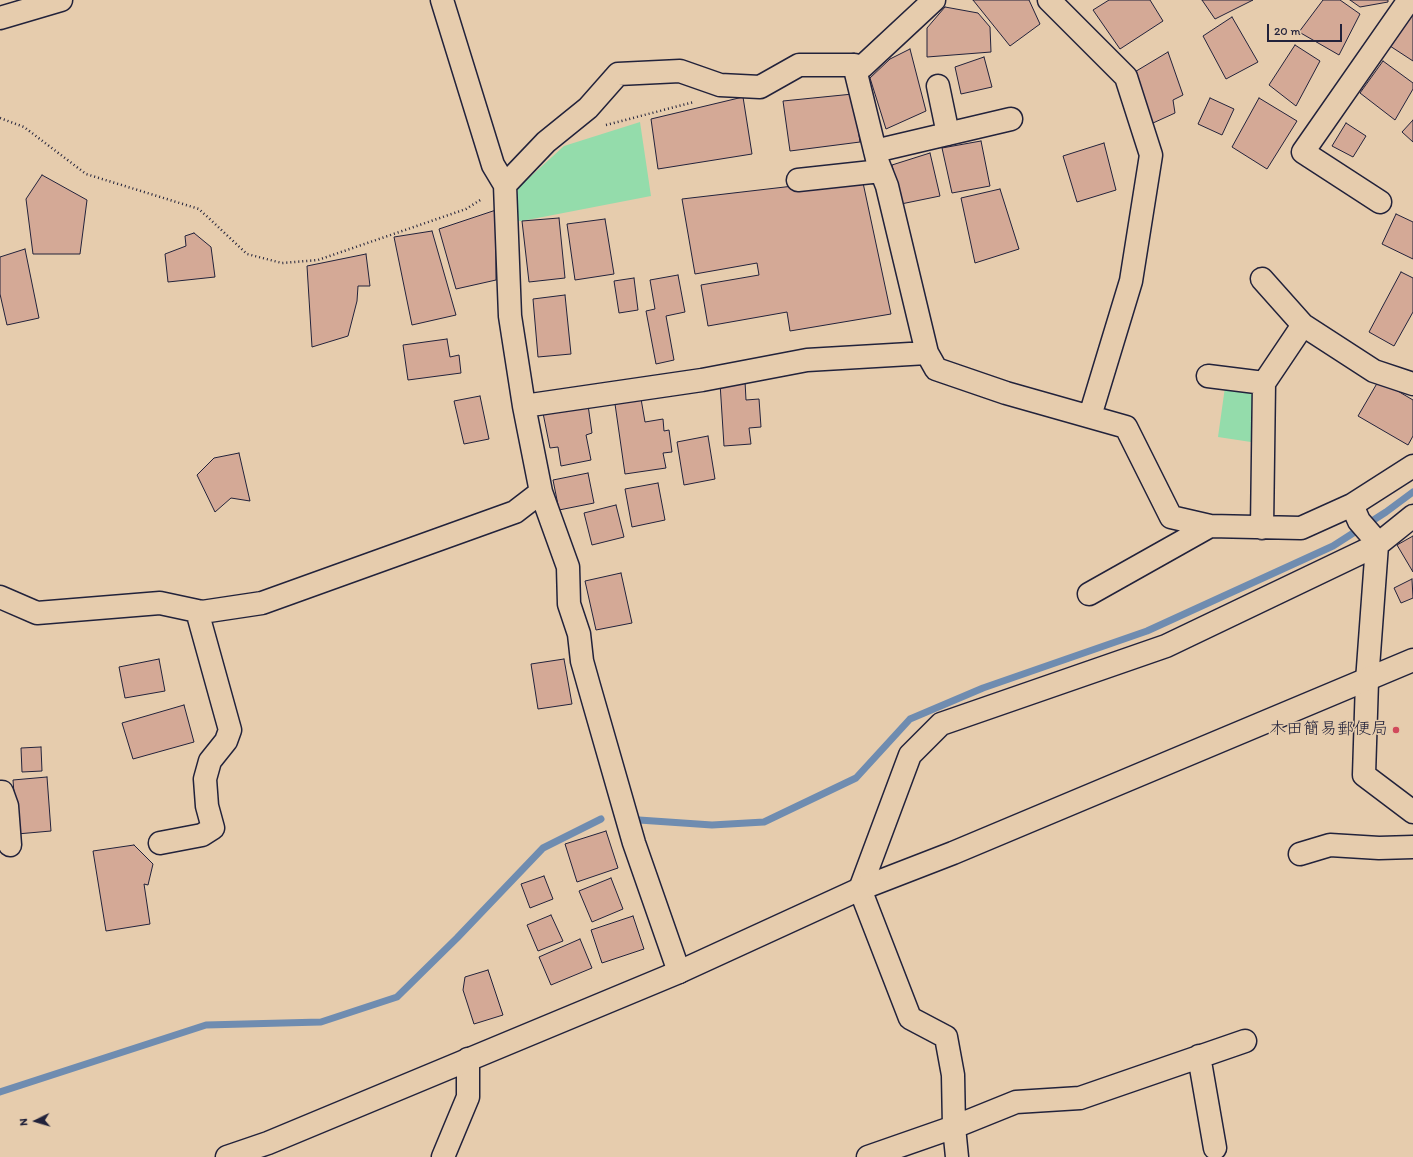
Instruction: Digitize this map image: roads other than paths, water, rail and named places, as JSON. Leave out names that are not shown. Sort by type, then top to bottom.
[{"type":"street","points":[[0,18],[61,0]]},
{"type":"street","points":[[442,0],[494,165],[505,185],[510,316],[524,406],[541,492],[568,567],[569,604],[579,634],[582,661],[634,843],[679,972]]},
{"type":"street","points":[[505,185],[546,142],[588,108],[618,74],[680,71],[720,85],[760,87],[799,65],[854,64],[862,67],[934,0]]},
{"type":"street","points":[[1049,0],[1126,77],[1151,156],[1131,281],[1090,416]]},
{"type":"street","points":[[1380,202],[1303,152],[1409,0]]},
{"type":"street","points":[[854,64],[927,353],[936,369],[1006,393],[1126,427],[1171,517],[1210,526],[1301,528],[1365,527],[1413,516]]},
{"type":"street","points":[[938,86],[948,134]]},
{"type":"street","points":[[875,151],[1011,119]]},
{"type":"street","points":[[798,180],[881,171]]},
{"type":"street","points":[[1262,279],[1303,326],[1374,371],[1413,384]]},
{"type":"street","points":[[1262,528],[1264,383],[1303,326]]},
{"type":"street","points":[[524,406],[702,380],[807,360],[927,353]]},
{"type":"street","points":[[1208,376],[1264,383]]},
{"type":"street","points":[[957,1157],[954,1127],[953,1075],[946,1037],[910,1018],[860,889],[910,755],[941,724],[1166,646],[1365,527],[1413,466]]},
{"type":"street","points":[[0,597],[36,613],[160,603],[202,612],[262,603],[515,512],[541,492]]},
{"type":"street","points":[[1089,594],[1210,526]]},
{"type":"street","points":[[1365,527],[1367,681],[1364,775],[1413,812]]},
{"type":"street","points":[[160,843],[202,835],[213,828],[206,806],[205,779],[210,761],[226,741],[230,730],[197,611]]},
{"type":"street","points":[[227,1157],[268,1143],[468,1058],[679,972],[860,889],[953,853],[1367,681],[1413,660]]},
{"type":"street","points":[[0,792],[2,792],[7,806],[10,845]]},
{"type":"street","points":[[1300,854],[1330,845],[1379,848],[1413,847]]},
{"type":"street","points":[[868,1157],[954,1127],[1016,1102],[1080,1098],[1245,1040]]},
{"type":"street","points":[[1199,1056],[1215,1148]]},
{"type":"street","points":[[443,1157],[468,1097],[468,1058]]},
{"type":"waterway","points":[[639,820],[712,825],[764,822],[856,778],[910,719],[983,688],[1147,631],[1333,546],[1386,512],[1413,492]]},
{"type":"waterway","points":[[0,1092],[206,1025],[321,1022],[397,997],[457,938],[543,848],[601,819]]},
{"type":"place","name":"木田簡易郵便局","points":[[1396,730]]}]
